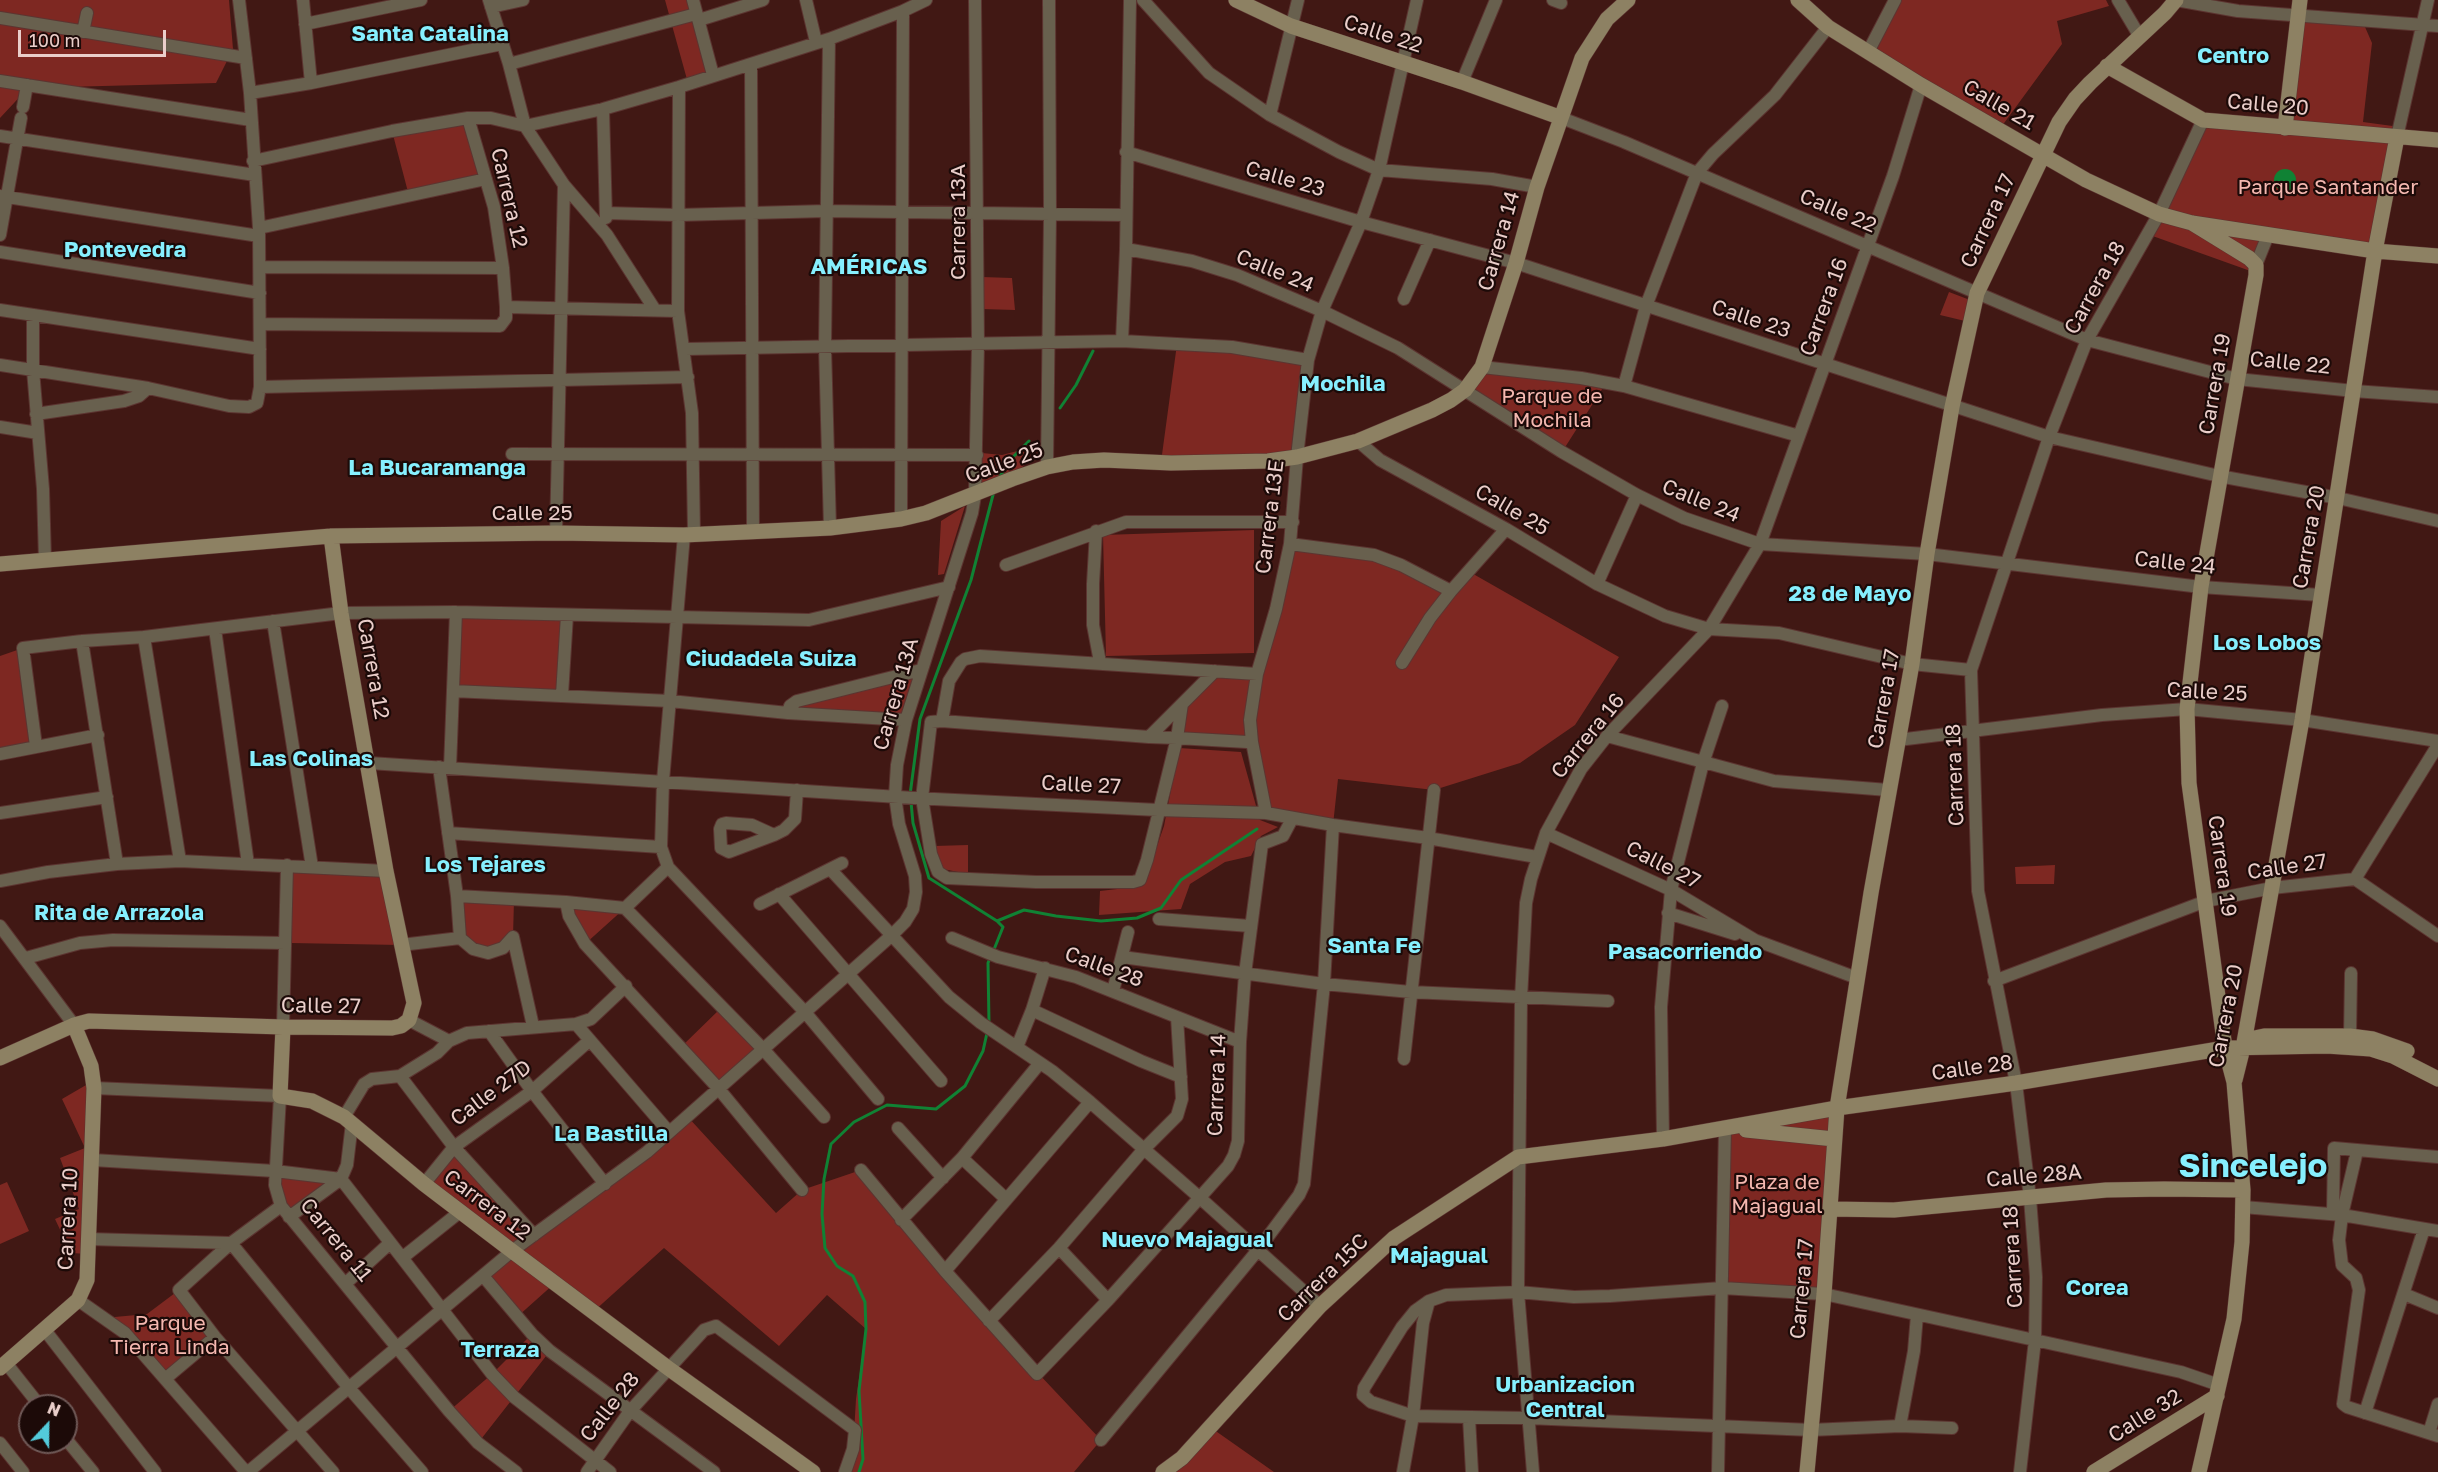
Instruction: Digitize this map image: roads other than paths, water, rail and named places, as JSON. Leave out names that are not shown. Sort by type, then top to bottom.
[{"type":"street","points":[[0,365],[148,388],[229,406],[249,407],[257,403],[260,387],[261,324],[259,232],[250,93],[239,0]]},
{"type":"street","points":[[303,0],[311,83]]},
{"type":"street","points":[[305,24],[421,0]]},
{"type":"street","points":[[523,0],[490,4],[525,126],[564,185],[607,235],[655,310]]},
{"type":"street","points":[[693,0],[713,75]]},
{"type":"street","points":[[509,64],[763,0]]},
{"type":"street","points":[[806,0],[816,42]]},
{"type":"street","points":[[253,161],[392,131],[468,118],[491,118],[525,126],[603,108],[679,87],[829,39],[926,0]]},
{"type":"street","name":"Carrera 13A","points":[[247,1472],[512,1251],[605,1184],[669,1132],[891,936],[913,909],[916,892],[915,876],[899,824],[908,797],[897,765],[906,720],[921,670],[972,513],[981,492],[977,455],[975,0]]},
{"type":"street","points":[[1047,467],[1050,214],[1049,0]]},
{"type":"street","points":[[1122,341],[1126,249],[1130,0]]},
{"type":"street","points":[[1143,0],[1209,73],[1270,115],[1339,152],[1380,170],[1492,178],[1537,187]]},
{"type":"street","name":"Calle 22","points":[[1236,0],[1290,26],[1462,82],[1560,117],[1698,173],[2087,339],[2237,379],[2438,397]]},
{"type":"street","points":[[1270,115],[1298,0]]},
{"type":"street","name":"Carrera 13E","points":[[1266,813],[1250,720],[1257,674],[1276,609],[1290,544],[1308,360],[1322,311],[1361,222],[1380,170],[1418,0]]},
{"type":"street","points":[[1462,82],[1496,0]]},
{"type":"street","name":"Carrera 14","points":[[1358,441],[1432,411],[1465,390],[1482,367],[1516,264],[1537,187],[1582,57],[1607,18],[1628,0]]},
{"type":"street","points":[[1868,52],[1895,0]]},
{"type":"street","points":[[2118,0],[2140,37]]},
{"type":"street","points":[[2176,0],[2238,11],[2299,7],[2438,26]]},
{"type":"street","name":"Carrera 17","points":[[1807,1472],[1824,1294],[1837,1108],[1888,790],[1912,664],[1927,554],[1952,407],[1977,293],[2059,122],[2075,99],[2176,0]]},
{"type":"street","name":"Carrera 20","points":[[2234,1082],[2244,1044],[2302,720],[2375,251],[2397,137],[2428,0]]},
{"type":"street","name":"Calle 21","points":[[1800,1],[1828,27],[1921,85],[2086,180],[2158,214],[2192,223],[2268,235],[2375,251],[2438,256]]},
{"type":"street","points":[[2284,128],[2299,7]]},
{"type":"street","points":[[901,519],[903,11]]},
{"type":"street","points":[[83,32],[87,13]]},
{"type":"street","points":[[0,18],[246,58]]},
{"type":"street","points":[[1624,386],[1646,306],[1698,173],[1713,154],[1775,95],[1828,27]]},
{"type":"street","points":[[829,39],[825,347],[830,528]]},
{"type":"street","points":[[250,93],[311,83],[502,44]]},
{"type":"street","points":[[751,64],[753,532]]},
{"type":"street","name":"Calle 20","points":[[2107,66],[2203,120],[2438,140]]},
{"type":"street","points":[[0,81],[250,120]]},
{"type":"street","points":[[0,235],[3,196],[27,85]]},
{"type":"street","name":"Carrera 16","points":[[1533,1472],[1518,1293],[1518,1157],[1521,999],[1526,903],[1537,857],[1546,833],[1581,769],[1607,736],[1709,629],[1760,544],[1893,176],[1921,85]]},
{"type":"street","points":[[679,87],[678,311],[685,349],[694,454],[689,534],[677,618],[663,781],[661,847],[668,867],[804,1011],[878,1099]]},
{"type":"street","points":[[603,108],[607,235]]},
{"type":"street","name":"Carrera 12","points":[[261,324],[496,328],[503,323],[506,318],[506,307],[503,268],[494,207],[468,118]]},
{"type":"street","name":"Carrera 18","points":[[2020,1472],[2035,1340],[2037,1298],[2030,1198],[2016,1083],[1978,891],[1971,670],[2049,437],[2087,339],[2158,214],[2203,120]]},
{"type":"street","points":[[0,136],[255,175]]},
{"type":"street","name":"Calle 23","points":[[1126,152],[1361,222],[1516,264],[2049,437],[2219,476],[2338,498],[2438,521]]},
{"type":"street","points":[[3,196],[259,232],[486,179]]},
{"type":"street","points":[[556,533],[564,185]]},
{"type":"street","points":[[606,213],[678,215],[826,212],[1125,215]]},
{"type":"street","name":"Calle 21","points":[[2192,223],[2249,258],[2256,265]]},
{"type":"street","points":[[2256,265],[2268,235]]},
{"type":"street","points":[[1404,298],[1430,240]]},
{"type":"street","name":"Calle 24","points":[[1126,249],[1192,261],[1237,275],[1322,311],[1398,348],[1562,452],[1637,495],[1684,518],[1760,544],[1927,554],[2201,587],[2320,595]]},
{"type":"street","points":[[0,252],[260,293]]},
{"type":"street","name":"Carrera 19","points":[[2199,1472],[2234,1319],[2240,1269],[2243,1190],[2234,1082],[2225,1048],[2189,783],[2187,709],[2201,587],[2256,265]]},
{"type":"street","points":[[260,267],[503,268]]},
{"type":"street","points":[[506,307],[678,311]]},
{"type":"street","points":[[0,310],[260,349]]},
{"type":"street","points":[[33,315],[33,370],[45,560]]},
{"type":"street","points":[[685,349],[1122,341],[1232,347],[1308,360]]},
{"type":"street","points":[[1482,367],[1581,378],[1624,386],[1799,436]]},
{"type":"street","points":[[260,387],[560,382],[688,377]]},
{"type":"street","points":[[36,414],[124,401],[139,396],[148,388]]},
{"type":"street","points":[[0,427],[38,433]]},
{"type":"street","name":"Calle 25","points":[[0,564],[331,536],[689,534],[830,528],[901,519],[926,513],[1012,479],[1047,467],[1073,462],[1104,460],[1234,463],[1297,457],[1358,441],[1380,460],[1506,529],[1597,584],[1665,616],[1709,629],[1779,633],[1912,664],[1971,670]]},
{"type":"street","points":[[512,454],[977,455]]},
{"type":"street","points":[[1597,584],[1637,495]]},
{"type":"street","points":[[1006,565],[1126,522],[1293,522]]},
{"type":"street","points":[[1402,663],[1425,626],[1451,591],[1506,529]]},
{"type":"street","points":[[1096,531],[1093,625],[1100,662]]},
{"type":"street","name":"Carrera 12","points":[[331,536],[341,613],[369,763],[386,871],[414,1003],[409,1020]]},
{"type":"street","points":[[1290,544],[1374,555],[1401,565],[1451,591]]},
{"type":"street","points":[[36,746],[24,648],[144,637],[341,613],[456,612],[809,621],[949,587]]},
{"type":"street","points":[[456,612],[453,691],[444,768],[448,833],[460,938],[473,949],[488,953],[503,948],[513,937],[533,1026]]},
{"type":"street","points":[[562,696],[567,615]]},
{"type":"street","points":[[273,621],[312,867]]},
{"type":"street","points":[[215,629],[248,864]]},
{"type":"street","points":[[144,637],[180,861]]},
{"type":"street","points":[[82,641],[117,864]]},
{"type":"street","points":[[942,722],[948,681],[965,659],[980,656],[1257,674]]},
{"type":"street","points":[[788,713],[790,706],[797,701],[921,670]]},
{"type":"street","points":[[1149,737],[1215,672]]},
{"type":"street","points":[[453,691],[670,701],[788,713],[906,720]]},
{"type":"street","points":[[1182,704],[1177,738],[1142,875],[1137,881],[1036,882],[941,876],[938,872],[908,797],[931,722],[1149,737],[1177,738],[1252,742]]},
{"type":"street","points":[[1663,1139],[1661,1007],[1671,890],[1703,763],[1722,706]]},
{"type":"street","name":"Calle 25","points":[[1898,740],[2102,714],[2187,709],[2302,720],[2438,743]]},
{"type":"street","points":[[0,754],[98,735]]},
{"type":"street","points":[[1607,736],[1774,781],[1888,790]]},
{"type":"street","points":[[2355,879],[2438,743]]},
{"type":"street","name":"Calle 27","points":[[369,763],[908,797],[1158,810],[1266,813]]},
{"type":"street","points":[[774,835],[784,830],[795,819],[797,790]]},
{"type":"street","points":[[1404,1059],[1434,790]]},
{"type":"street","points":[[0,813],[107,797]]},
{"type":"street","points":[[1266,813],[1537,857]]},
{"type":"street","name":"Carrera 14","points":[[989,1321],[1037,1374],[1108,1300],[1228,1166],[1238,1141],[1239,1042],[1245,974],[1262,844],[1283,836],[1292,819]]},
{"type":"street","points":[[1101,1440],[1258,1250],[1299,1195],[1304,1184],[1324,984],[1333,825]]},
{"type":"street","points":[[448,833],[661,847]]},
{"type":"street","name":"Calle 27","points":[[1546,833],[1671,890],[1758,942]]},
{"type":"street","points":[[0,881],[48,872],[117,864],[180,861],[386,871]]},
{"type":"street","points":[[760,904],[842,862]]},
{"type":"street","name":"Carrera 11","points":[[287,865],[283,1027],[275,1171],[275,1185],[282,1206],[478,1443],[516,1472]]},
{"type":"street","points":[[626,908],[668,867]]},
{"type":"street","points":[[830,868],[948,997],[1090,1102],[1320,1306]]},
{"type":"street","name":"Calle 27","points":[[1994,981],[2206,902],[2272,888],[2355,879],[2438,936]]},
{"type":"street","points":[[779,894],[941,1081]]},
{"type":"street","points":[[457,896],[626,908],[763,1049],[824,1117]]},
{"type":"street","points":[[566,902],[569,916],[585,944],[718,1088],[802,1190]]},
{"type":"street","name":"Calle 27","points":[[1668,913],[1758,942],[1857,978]]},
{"type":"street","points":[[1159,919],[1251,926]]},
{"type":"street","name":"Carrera 10","points":[[0,926],[74,1024],[90,1066],[94,1088],[93,1160],[87,1280],[78,1300],[125,1333],[247,1472]]},
{"type":"street","points":[[1113,991],[1128,932]]},
{"type":"street","points":[[402,945],[460,938]]},
{"type":"street","name":"Calle 28","points":[[952,938],[998,957],[1045,968],[1113,991],[1239,1042]]},
{"type":"street","points":[[26,958],[80,943],[113,940],[285,943]]},
{"type":"street","points":[[1122,957],[1324,984],[1411,992],[1521,999],[1608,1001]]},
{"type":"street","points":[[1017,1047],[1045,968]]},
{"type":"street","points":[[2350,1036],[2351,973]]},
{"type":"street","points":[[289,1217],[342,1179],[347,1165],[348,1120],[364,1084],[372,1079],[400,1076],[437,1053],[449,1041],[466,1033],[576,1024],[591,1019],[626,986]]},
{"type":"street","points":[[1032,1010],[1141,1061],[1181,1077]]},
{"type":"street","points":[[861,1170],[989,1321],[1059,1248],[1144,1149],[1177,1116],[1182,1100],[1177,1017]]},
{"type":"street","name":"Calle 27","points":[[0,1058],[74,1024],[104,1020],[283,1027],[392,1028],[401,1026],[409,1020]]},
{"type":"street","points":[[409,1020],[449,1041]]},
{"type":"street","points":[[576,1024],[669,1132]]},
{"type":"street","points":[[489,1031],[532,1092],[605,1184]]},
{"type":"street","name":"Calle 28","points":[[1518,1157],[1663,1139],[1837,1108],[2016,1083],[2225,1048],[2264,1036],[2350,1036],[2373,1039],[2396,1046],[2438,1067]]},
{"type":"street","name":"Calle 27D","points":[[424,1184],[454,1147],[532,1092],[590,1040]]},
{"type":"street","name":"Calle 28","points":[[2244,1044],[2371,1049],[2392,1056],[2438,1079]]},
{"type":"street","points":[[902,1220],[962,1158],[1040,1063]]},
{"type":"street","points":[[400,1076],[454,1147],[534,1235]]},
{"type":"street","name":"Carrera 12","points":[[94,1088],[280,1096],[312,1101],[348,1120],[424,1184],[512,1251],[668,1368],[813,1472]]},
{"type":"street","points":[[945,1271],[1090,1102]]},
{"type":"street","points":[[898,1128],[943,1178]]},
{"type":"street","points":[[1718,1472],[1725,1128]]},
{"type":"street","name":"Calle 28","points":[[1725,1128],[1834,1139]]},
{"type":"street","points":[[2438,1157],[2336,1148],[2332,1150],[2340,1257],[2342,1265],[2356,1278],[2359,1290],[2343,1404],[2433,1434],[2438,1404]]},
{"type":"street","points":[[2337,1214],[2357,1150]]},
{"type":"street","name":"Carrera 15C","points":[[1163,1472],[1179,1465],[1320,1306],[1394,1238],[1518,1157]]},
{"type":"street","points":[[962,1158],[1006,1199]]},
{"type":"street","points":[[93,1160],[275,1171],[342,1179],[492,1374],[514,1397],[610,1472]]},
{"type":"street","name":"Calle 28A","points":[[1830,1209],[1894,1210],[2129,1190],[2243,1190]]},
{"type":"street","points":[[282,1206],[231,1243],[179,1290],[214,1337],[333,1472]]},
{"type":"street","points":[[2243,1207],[2337,1214],[2434,1228],[2404,1294],[2365,1413]]},
{"type":"street","points":[[402,1258],[461,1211]]},
{"type":"street","points":[[88,1239],[231,1243],[349,1388],[422,1472]]},
{"type":"street","points":[[345,1284],[390,1243]]},
{"type":"street","points":[[1059,1248],[1108,1300]]},
{"type":"street","points":[[483,1277],[532,1334],[550,1351],[714,1472]]},
{"type":"street","points":[[1952,1428],[1900,1426],[1811,1430],[1528,1418],[1413,1416],[1371,1402],[1363,1395],[1364,1389],[1402,1326],[1415,1311],[1429,1301],[1446,1295],[1518,1293],[1592,1296],[1722,1288],[1824,1294],[2181,1372],[2218,1391]]},
{"type":"street","points":[[2404,1294],[2438,1308]]},
{"type":"street","points":[[29,1394],[3,1366],[78,1300]]},
{"type":"street","points":[[1403,1472],[1413,1416],[1423,1323],[1429,1301]]},
{"type":"street","points":[[1900,1426],[1914,1351],[1917,1315]]},
{"type":"street","name":"Calle 28","points":[[587,1472],[630,1411],[704,1330],[716,1326],[855,1430],[853,1449],[845,1472]]},
{"type":"street","points":[[44,1329],[155,1472]]},
{"type":"street","points":[[165,1379],[214,1337]]},
{"type":"street","name":"Calle 32","points":[[2101,1470],[2218,1391]]},
{"type":"street","points":[[1469,1418],[1472,1472]]},
{"type":"street","points":[[0,1443],[23,1472]]},
{"type":"street","points":[[78,1454],[93,1472]]},
{"type":"waterway","points":[[1060,408],[1076,385],[1093,351]]},
{"type":"waterway","points":[[998,479],[1013,457],[1029,441]]},
{"type":"waterway","points":[[910,795],[920,719],[971,580],[994,491]]},
{"type":"waterway","points":[[911,802],[913,823],[929,878],[1003,927],[993,952]]},
{"type":"waterway","points":[[997,921],[1024,910],[1101,921],[1137,918],[1161,908],[1181,880],[1257,829]]},
{"type":"waterway","points":[[989,1023],[988,963],[990,958]]},
{"type":"waterway","points":[[859,1472],[863,1459],[859,1391],[866,1329],[865,1302],[853,1276],[837,1266],[825,1248],[822,1214],[824,1179],[831,1144],[854,1122],[887,1105],[936,1109],[965,1086],[983,1051],[987,1033]]},
{"type":"district","name":"Santa Catalina","points":[[430,34]]},
{"type":"district","name":"Centro","points":[[2233,56]]},
{"type":"district","name":"Pontevedra","points":[[125,250]]},
{"type":"district","name":"AMÉRICAS","points":[[869,267]]},
{"type":"district","name":"Mochila","points":[[1343,384]]},
{"type":"district","name":"La Bucaramanga","points":[[437,468]]},
{"type":"district","name":"28 de Mayo","points":[[1850,594]]},
{"type":"district","name":"Los Lobos","points":[[2267,643]]},
{"type":"district","name":"Ciudadela Suiza","points":[[771,659]]},
{"type":"district","name":"Las Colinas","points":[[311,759]]},
{"type":"district","name":"Los Tejares","points":[[485,865]]},
{"type":"district","name":"Rita de Arrazola","points":[[119,913]]},
{"type":"district","name":"Santa Fe","points":[[1374,946]]},
{"type":"district","name":"Pasacorriendo","points":[[1685,952]]},
{"type":"district","name":"La Bastilla","points":[[611,1134]]},
{"type":"district","name":"Sincelejo","points":[[2253,1167]]},
{"type":"district","name":"Nuevo Majagual","points":[[1187,1240]]},
{"type":"district","name":"Majagual","points":[[1439,1256]]},
{"type":"district","name":"Corea","points":[[2097,1288]]},
{"type":"district","name":"Terraza","points":[[500,1350]]},
{"type":"district","name":"Urbanizacion Central","points":[[1565,1398]]},
{"type":"park label","name":"Parque Santander","points":[[2328,187]]},
{"type":"park label","name":"Parque de Mochila","points":[[1552,408]]},
{"type":"park label","name":"Plaza de Majagual","points":[[1777,1194]]},
{"type":"park label","name":"Parque Tierra Linda","points":[[170,1335]]}]
